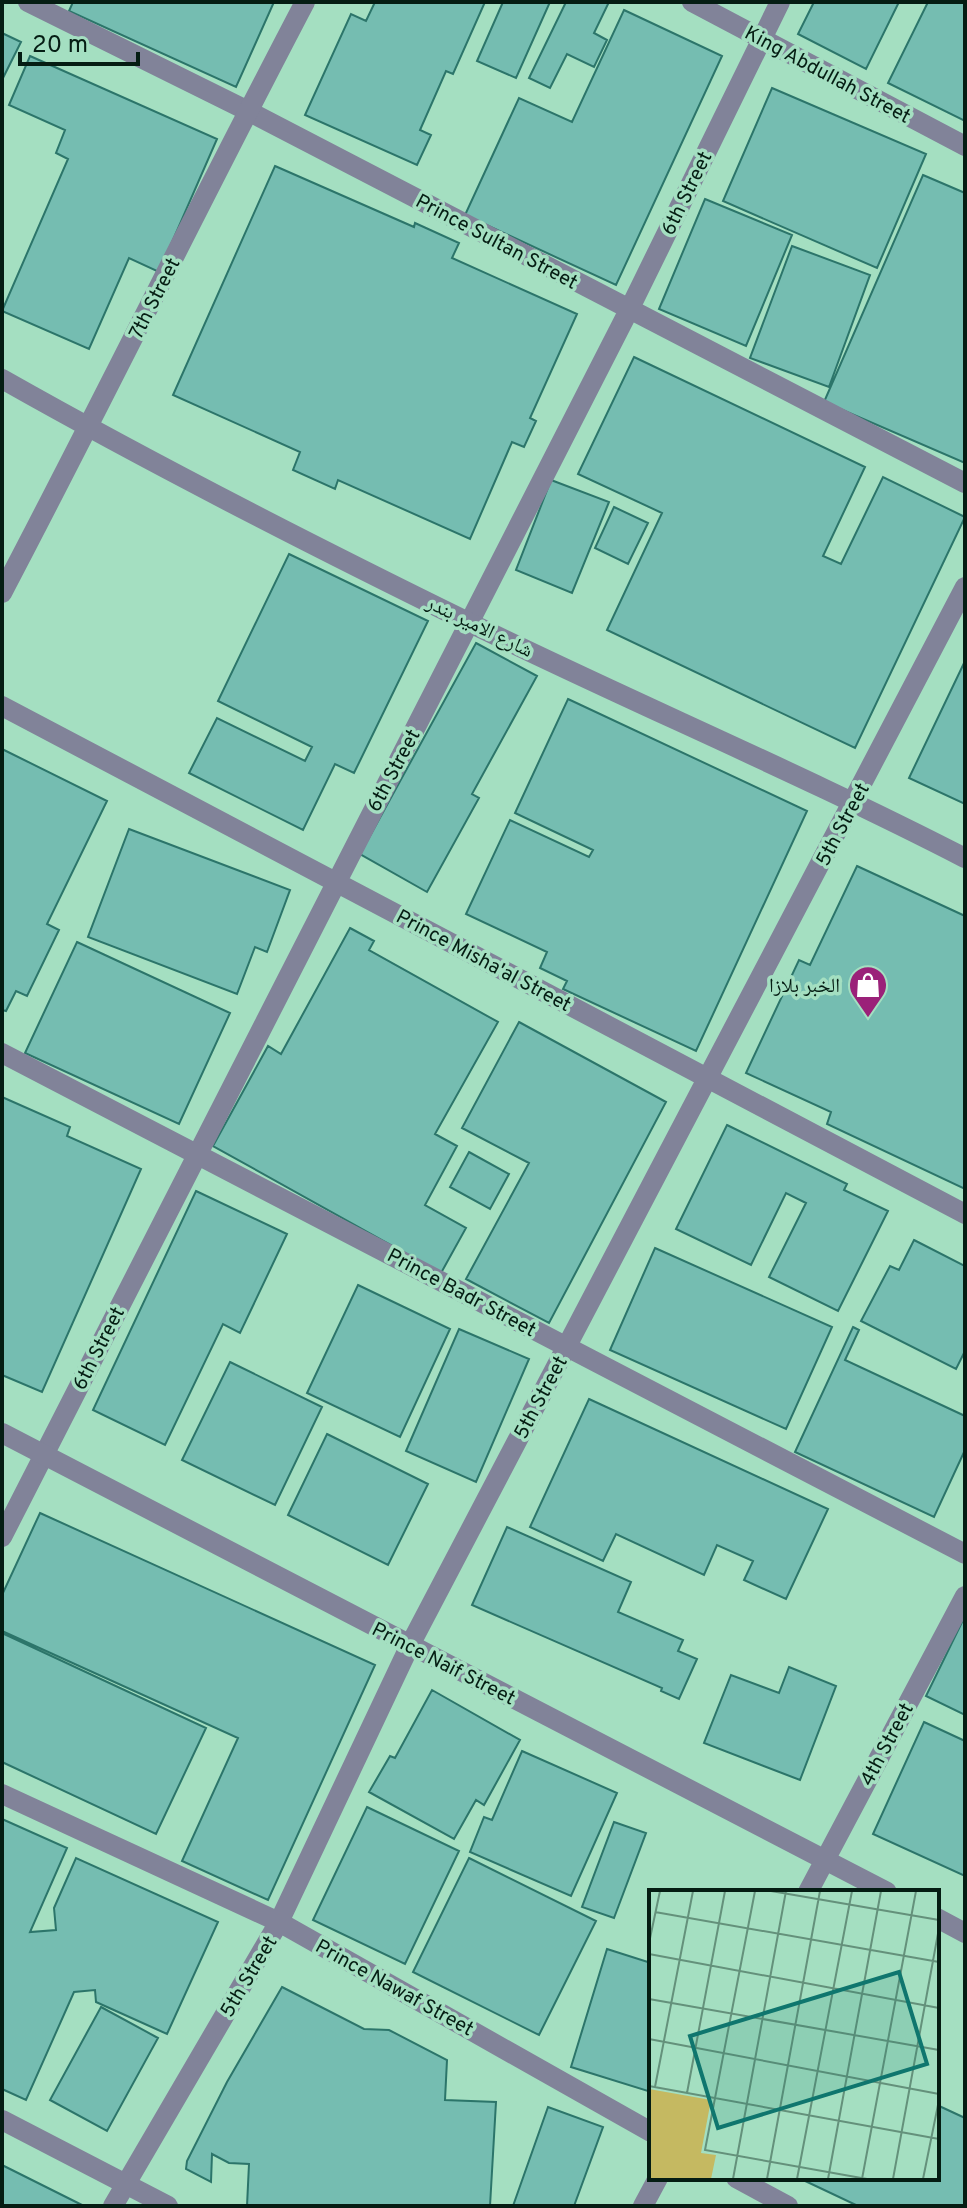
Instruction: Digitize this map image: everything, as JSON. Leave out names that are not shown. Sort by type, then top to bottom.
[{"type":"street","name":"Prince Sultan Street","points":[[28,2],[248,111],[965,483]]},
{"type":"street","name":"7th Street","points":[[2,593],[305,2]]},
{"type":"street","name":"King Abdullah Street","points":[[692,2],[965,146]]},
{"type":"street","name":"6th Street","points":[[2,1537],[629,310],[780,2]]},
{"type":"street","name":"شارع الامير بندر","points":[[2,379],[89,428],[470,623],[855,801],[965,858]]},
{"type":"street","name":"5th Street","points":[[113,2206],[279,1922],[410,1645],[965,587]]},
{"type":"street","name":"Prince Misha'al Street","points":[[2,706],[965,1214]]},
{"type":"street","name":"Prince Badr Street","points":[[2,1053],[965,1554]]},
{"type":"street","name":"Prince Naif Street","points":[[2,1433],[883,1890]]},
{"type":"street","name":"4th Street","points":[[809,1890],[965,1596]]},
{"type":"street","name":"Prince Nawaf Street","points":[[2,1794],[279,1922],[649,2131]]},
{"type":"street","points":[[939,1919],[965,1933]]},
{"type":"street","points":[[2,2120],[168,2206]]},
{"type":"street","points":[[643,2206],[657,2180]]},
{"type":"street","points":[[740,2180],[788,2206]]},
{"type":"building","points":[[73,2],[274,2],[236,87],[69,11]]},
{"type":"building","points":[[375,2],[485,2],[453,74],[446,71],[420,130],[431,135],[417,165],[305,115],[351,14],[366,21]]},
{"type":"building","points":[[503,2],[550,2],[516,78],[477,61]]},
{"type":"building","points":[[566,2],[609,2],[594,33],[607,40],[594,67],[567,54],[550,88],[529,78]]},
{"type":"building","points":[[814,2],[899,2],[866,69],[798,34]]},
{"type":"building","points":[[928,2],[965,2],[965,121],[888,83]]},
{"type":"building","points":[[624,10],[722,56],[616,285],[465,215],[519,98],[572,122]]},
{"type":"building","points":[[2,33],[21,42],[2,80]]},
{"type":"building","points":[[30,56],[217,139],[159,272],[129,258],[89,349],[2,311],[68,159],[56,153],[65,130],[9,105]]},
{"type":"building","points":[[772,88],[926,154],[877,268],[723,201]]},
{"type":"building","points":[[275,166],[414,227],[415,223],[459,243],[452,258],[577,314],[530,418],[536,421],[524,447],[512,442],[470,539],[338,480],[335,489],[293,470],[300,452],[173,395]]},
{"type":"building","points":[[923,175],[965,193],[965,463],[824,402]]},
{"type":"building","points":[[705,199],[792,235],[746,346],[659,309]]},
{"type":"building","points":[[792,246],[870,275],[829,387],[750,358]]},
{"type":"building","points":[[634,357],[865,467],[823,556],[841,564],[883,477],[965,517],[855,748],[607,630],[662,513],[578,474]]},
{"type":"building","points":[[551,480],[609,502],[572,593],[516,570]]},
{"type":"building","points":[[614,507],[648,523],[628,564],[595,548]]},
{"type":"building","points":[[289,554],[428,621],[354,773],[335,764],[303,830],[189,773],[217,718],[305,761],[312,747],[218,701]]},
{"type":"building","points":[[476,643],[537,676],[472,794],[479,798],[427,892],[360,854]]},
{"type":"building","points":[[965,661],[965,804],[909,778]]},
{"type":"building","points":[[568,699],[807,811],[696,1051],[563,989],[567,981],[540,968],[547,952],[466,914],[510,820],[589,857],[593,850],[515,813]]},
{"type":"building","points":[[2,749],[107,801],[47,924],[59,930],[27,996],[16,991],[6,1011],[2,1010]]},
{"type":"building","points":[[129,829],[290,890],[267,952],[255,947],[237,994],[88,937]]},
{"type":"building","name":"الخبر بلازا","points":[[857,866],[965,916],[965,1189],[827,1124],[831,1112],[746,1073],[799,960],[810,965]]},
{"type":"building","points":[[350,928],[374,941],[369,950],[498,1022],[435,1134],[457,1146],[425,1205],[466,1228],[441,1273],[213,1146],[268,1046],[281,1054]]},
{"type":"building","points":[[77,942],[230,1013],[179,1124],[25,1053]]},
{"type":"building","points":[[519,1022],[666,1102],[549,1323],[466,1279],[529,1163],[462,1128]]},
{"type":"building","points":[[2,1097],[70,1127],[67,1136],[141,1169],[42,1392],[2,1375]]},
{"type":"building","points":[[727,1125],[847,1184],[844,1190],[888,1211],[838,1311],[769,1277],[806,1203],[786,1193],[751,1265],[676,1229]]},
{"type":"building","points":[[469,1152],[509,1174],[490,1209],[450,1187]]},
{"type":"building","points":[[196,1191],[287,1234],[240,1333],[223,1324],[165,1445],[93,1410]]},
{"type":"building","points":[[914,1240],[965,1266],[965,1351],[956,1369],[861,1321],[890,1266],[899,1270]]},
{"type":"building","points":[[655,1248],[832,1327],[786,1429],[610,1350]]},
{"type":"building","points":[[358,1285],[450,1329],[400,1437],[307,1393]]},
{"type":"building","points":[[853,1327],[859,1330],[845,1360],[965,1416],[965,1450],[934,1517],[795,1452]]},
{"type":"building","points":[[459,1329],[529,1359],[476,1482],[406,1451]]},
{"type":"building","points":[[230,1362],[322,1407],[275,1505],[182,1460]]},
{"type":"building","points":[[589,1399],[828,1509],[786,1599],[744,1580],[753,1561],[717,1545],[704,1575],[616,1534],[603,1561],[530,1527]]},
{"type":"building","points":[[327,1434],[428,1484],[388,1565],[288,1515]]},
{"type":"building","points":[[40,1513],[375,1665],[268,1900],[182,1861],[238,1738],[2,1631],[2,1595]]},
{"type":"building","points":[[507,1527],[631,1582],[618,1612],[683,1640],[678,1651],[697,1659],[679,1699],[661,1691],[662,1688],[472,1605]]},
{"type":"building","points":[[965,1616],[965,1715],[926,1696]]},
{"type":"building","points":[[2,1633],[206,1728],[156,1834],[2,1762]]},
{"type":"building","points":[[789,1667],[836,1686],[800,1780],[704,1743],[731,1675],[779,1693]]},
{"type":"building","points":[[432,1690],[520,1740],[484,1805],[476,1800],[454,1839],[369,1792],[390,1756],[395,1758]]},
{"type":"building","points":[[924,1722],[965,1741],[965,1876],[873,1834]]},
{"type":"building","points":[[522,1751],[617,1793],[571,1896],[470,1852],[484,1817],[492,1820]]},
{"type":"building","points":[[367,1807],[459,1851],[405,1964],[313,1920]]},
{"type":"building","points":[[2,1819],[67,1848],[30,1932],[56,1930],[54,1908],[76,1858],[218,1922],[167,2034],[96,2002],[95,1990],[74,1992],[26,2100],[2,2089]]},
{"type":"building","points":[[614,1822],[646,1833],[614,1918],[582,1907]]},
{"type":"building","points":[[469,1858],[596,1921],[539,2035],[413,1972]]},
{"type":"building","points":[[607,1949],[649,1962],[649,2091],[571,2067]]},
{"type":"building","points":[[282,1987],[364,2029],[389,2030],[447,2060],[445,2100],[496,2102],[490,2206],[247,2206],[249,2164],[229,2163],[212,2154],[211,2182],[186,2169],[187,2161],[227,2082]]},
{"type":"building","points":[[101,2007],[158,2038],[107,2131],[50,2100]]},
{"type":"building","points":[[939,2106],[965,2118],[965,2206],[858,2206],[803,2180],[939,2180]]},
{"type":"building","points":[[548,2107],[603,2127],[574,2206],[513,2206]]},
{"type":"building","points":[[2,2165],[84,2206],[2,2206]]},
{"type":"place","name":"الخبر بلازا","points":[[868,1019]]}]
